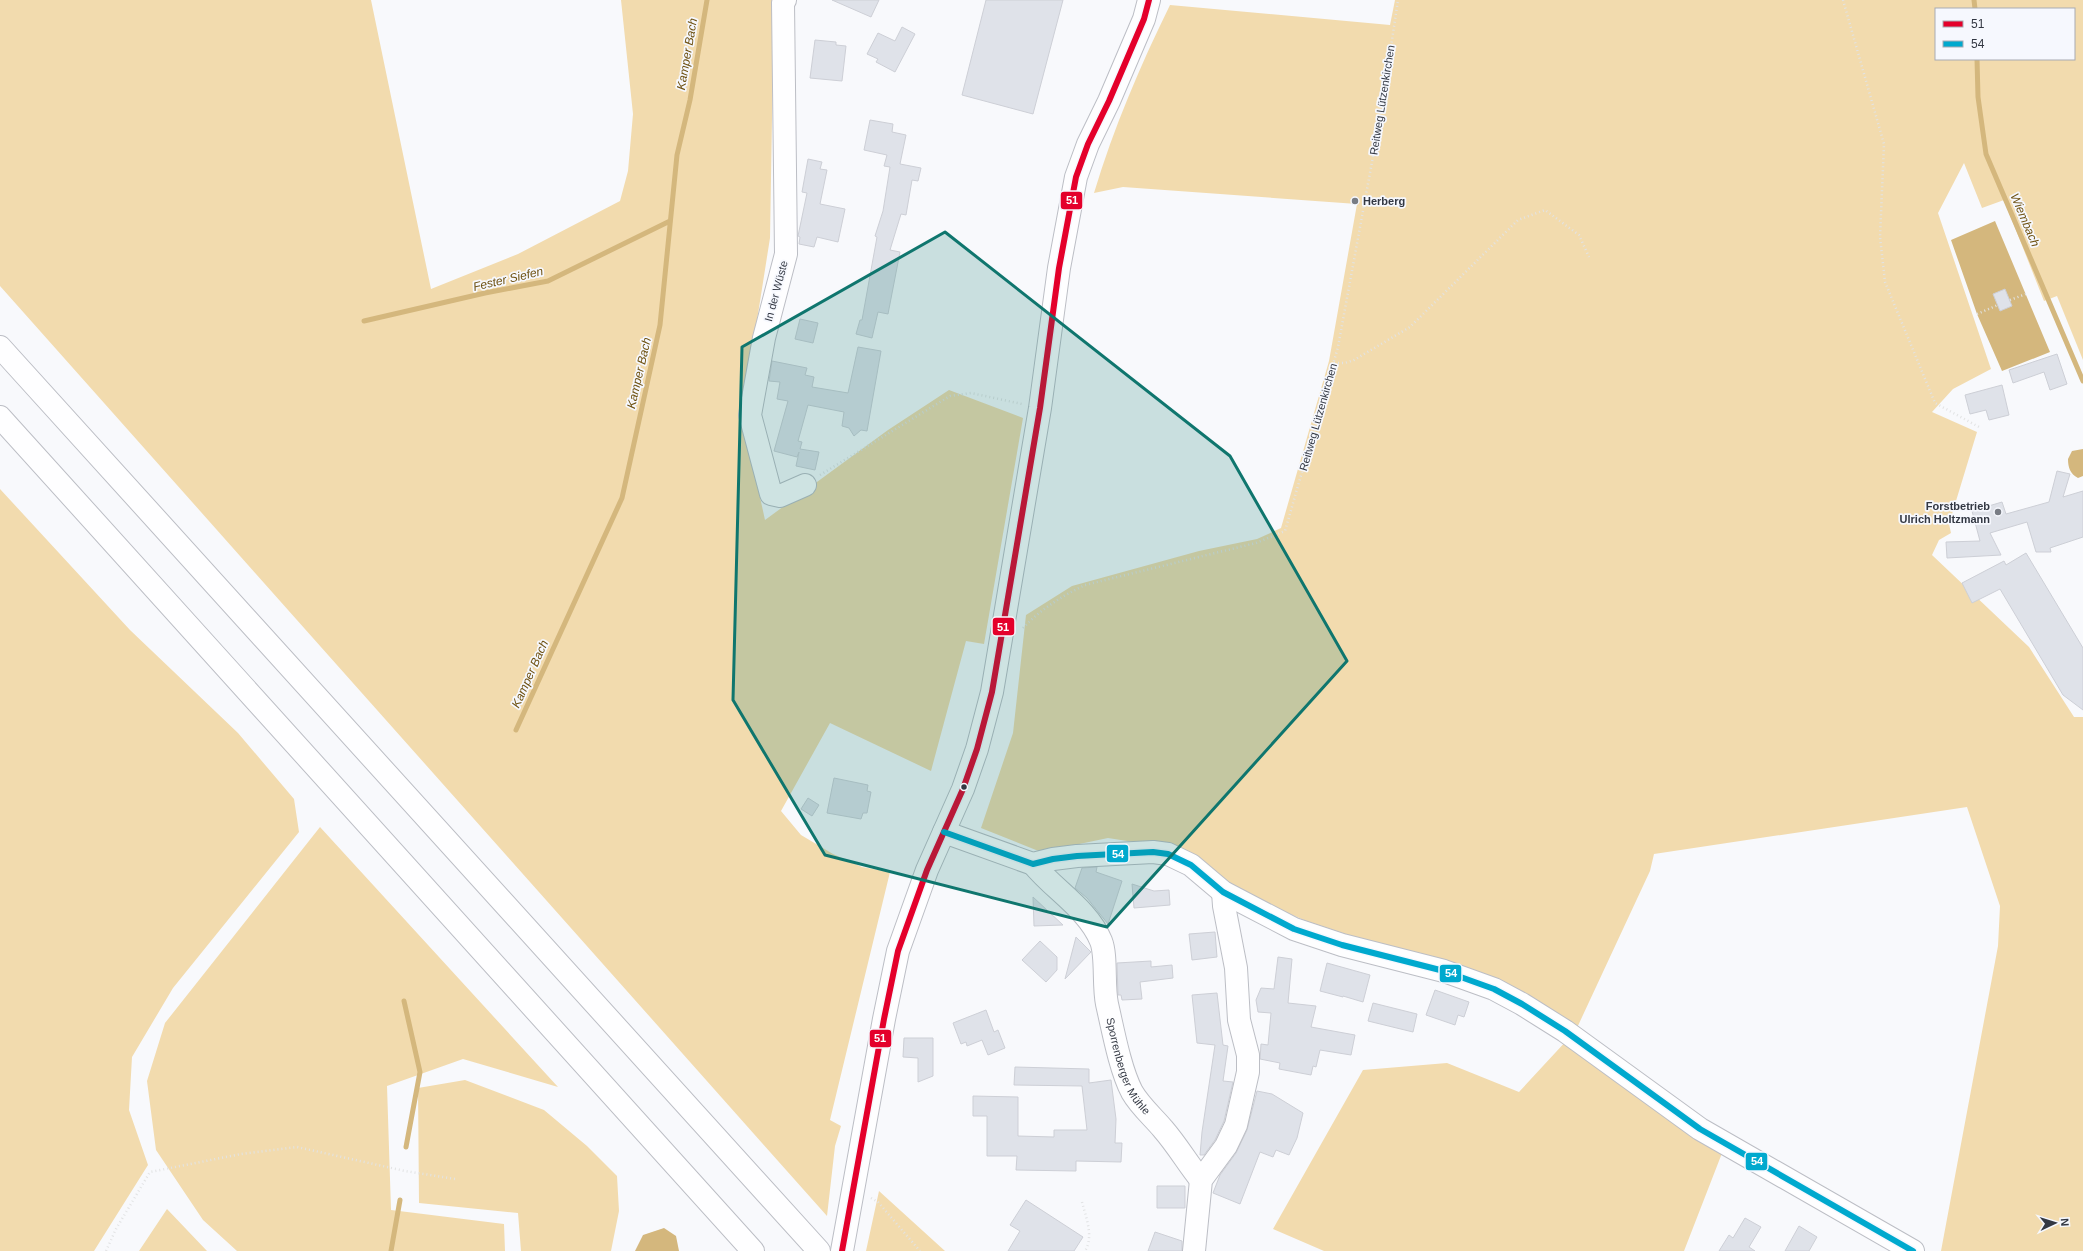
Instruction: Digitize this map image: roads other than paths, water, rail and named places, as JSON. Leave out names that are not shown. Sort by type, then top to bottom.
[{"type":"main road","name":"In der Wüste","points":[[785,0],[783,3],[786,254],[764,338],[750,415],[771,494],[780,496],[805,485]]},
{"type":"main road","points":[[842,1251],[852,1190],[898,951],[912,908],[978,749],[992,692],[1040,408],[1060,268],[1076,177],[1088,144],[1109,101],[1144,19],[1149,0]]},
{"type":"main road","points":[[0,347],[819,1251]]},
{"type":"main road","points":[[0,417],[753,1251]]},
{"type":"main road","points":[[944,832],[1033,864],[1053,859],[1077,856],[1152,852],[1168,854],[1191,865],[1223,892],[1280,922],[1313,936],[1470,979],[1522,1004],[1565,1031],[1700,1129],[1913,1251]]},
{"type":"main road","name":"Sporrenberger Mühle","points":[[1033,864],[1044,878],[1068,898],[1084,916],[1101,942],[1107,1002],[1126,1076],[1132,1092],[1164,1130],[1201,1180]]},
{"type":"main road","points":[[1194,1251],[1201,1180],[1226,1146],[1236,1125],[1248,1072],[1248,1055],[1236,1001],[1236,968],[1224,906],[1223,892]]},
{"type":"waterway","name":"Kamper Bach","points":[[516,730],[622,498],[660,325],[677,155],[690,100],[707,0]]},
{"type":"waterway","name":"Wiembach","points":[[1974,0],[1975,8]]},
{"type":"waterway","name":"Wiembach","points":[[1977,60],[1978,97],[1986,154],[2083,381]]},
{"type":"waterway","name":"Fester Siefen","points":[[364,321],[485,293],[548,281],[670,221]]},
{"type":"waterway","name":"Kamper Bach","points":[[404,1001],[420,1072],[406,1147]]},
{"type":"waterway","name":"Kamper Bach","points":[[391,1251],[400,1200]]},
{"type":"place","name":"Herberg","points":[[1355,201]]},
{"type":"place","name":"Forstbetrieb Ulrich Holtzmann","points":[[1998,512]]}]
